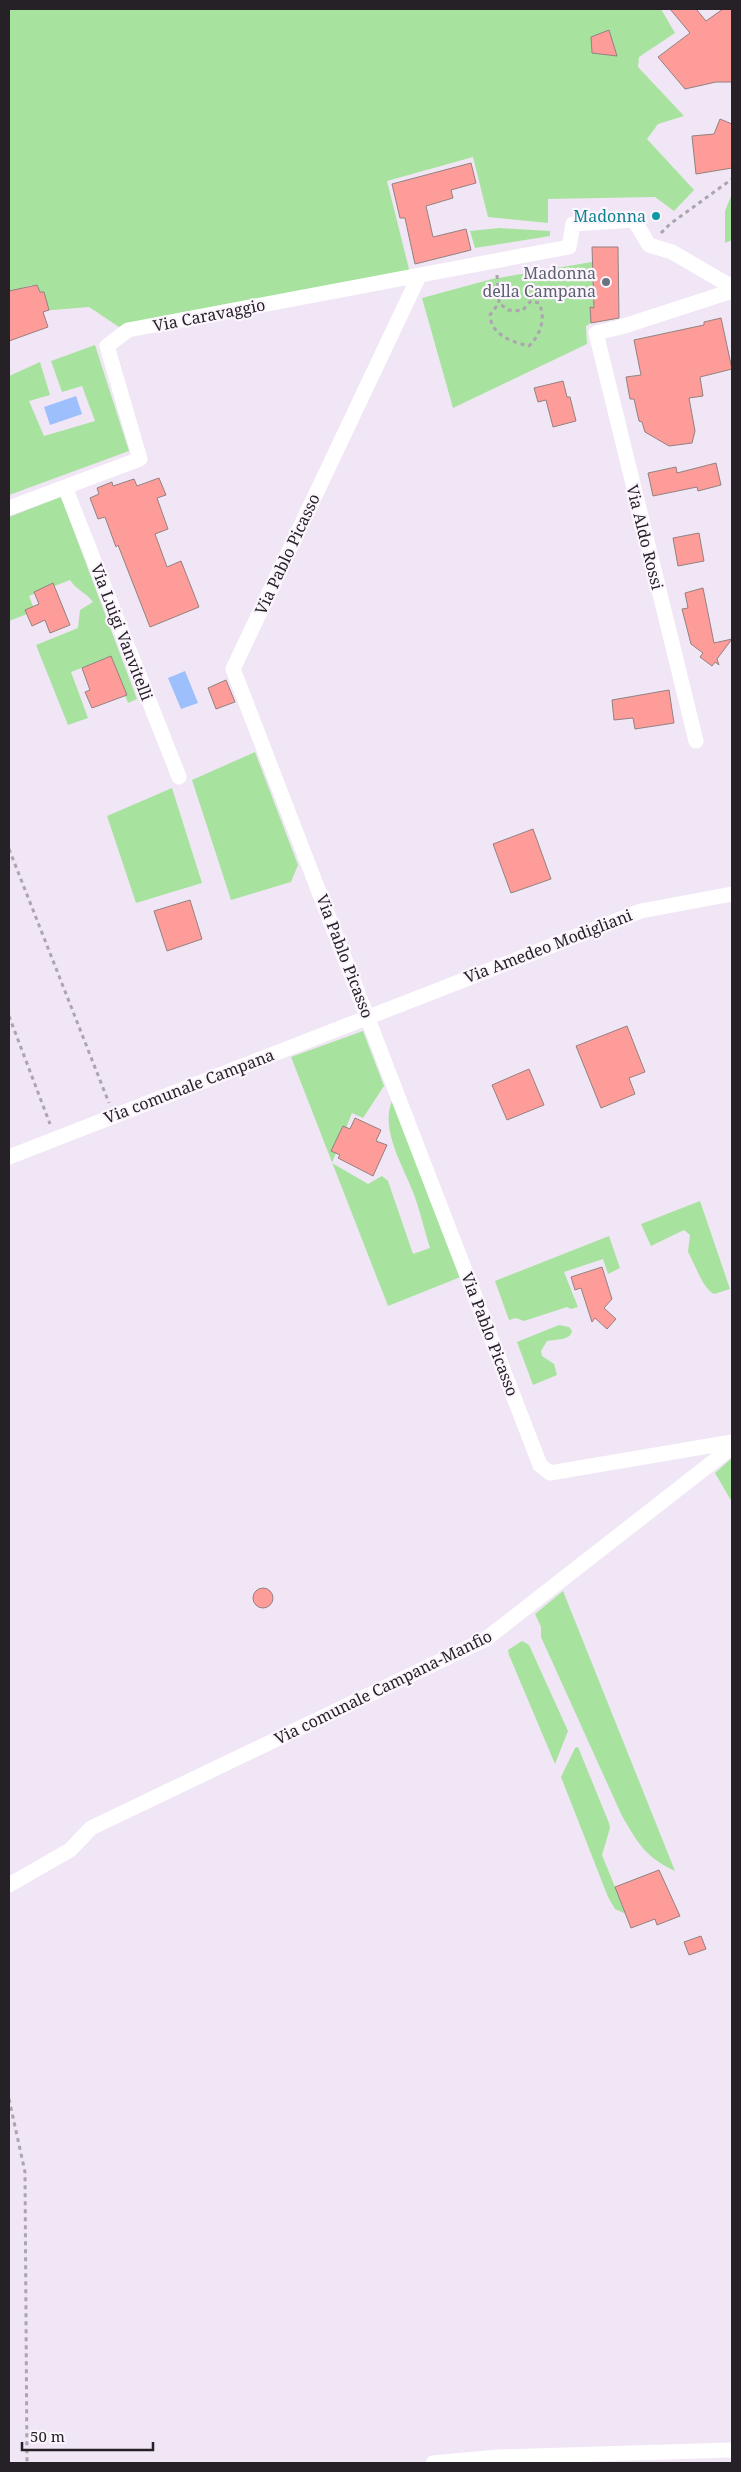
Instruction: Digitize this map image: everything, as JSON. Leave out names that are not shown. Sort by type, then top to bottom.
[{"type":"street","name":"Via Caravaggio","points":[[9,508],[140,459],[107,346],[128,330],[496,262],[569,246],[574,224],[634,220],[649,245],[672,252],[732,287]]},
{"type":"street","name":"Via Pablo Picasso","points":[[419,276],[233,668],[540,1465],[550,1473],[732,1442]]},
{"type":"street","name":"Via Aldo Rossi","points":[[696,741],[596,332],[621,327],[732,291]]},
{"type":"street","name":"Via Luigi Vanvitelli","points":[[65,487],[179,778]]},
{"type":"street","name":"Via Amedeo Modigliani","points":[[368,1016],[641,910],[732,894]]},
{"type":"street","name":"Via comunale Campana","points":[[9,1157],[368,1016]]},
{"type":"street","name":"Via comunale Campana-Manfio","points":[[9,1885],[70,1850],[91,1828],[486,1639],[732,1447]]},
{"type":"street","points":[[433,2463],[732,2450]]},
{"type":"path","points":[[670,224],[732,179]]},
{"type":"path","points":[[496,262],[499,303],[490,315],[490,324],[500,334],[515,343],[529,346],[537,338],[544,314],[539,303],[531,300],[522,311],[508,310],[499,303]]},
{"type":"path","points":[[9,849],[114,1116]]},
{"type":"path","points":[[9,1016],[56,1138]]},
{"type":"path","points":[[9,2099],[26,2182],[27,2463]]},
{"type":"green space","points":[[9,9],[661,9],[675,33],[639,57],[638,67],[684,116],[658,124],[647,139],[694,190],[674,211],[655,197],[548,199],[548,223],[488,217],[473,157],[387,181],[410,273],[119,327],[89,307],[41,311],[32,285],[9,292]]},
{"type":"green space","points":[[732,194],[732,240],[725,243],[725,211]]},
{"type":"green space","points":[[499,228],[550,231],[550,236],[475,248],[470,231]]},
{"type":"green space","points":[[592,262],[594,308],[591,308],[591,323],[586,326],[587,344],[453,408],[422,298],[492,279]]},
{"type":"green space","points":[[95,345],[129,451],[9,495],[9,376],[40,362],[50,395],[29,401],[44,436],[95,421],[82,386],[62,392],[51,361]]},
{"type":"green space","points":[[61,497],[137,699],[128,703],[110,657],[71,672],[88,718],[68,725],[36,645],[78,628],[80,610],[93,602],[70,580],[29,596],[35,611],[9,621],[9,517]]},
{"type":"green space","points":[[255,752],[298,865],[291,882],[231,900],[192,780]]},
{"type":"green space","points":[[172,788],[202,883],[136,903],[107,816]]},
{"type":"green space","points":[[363,1031],[384,1086],[363,1118],[352,1113],[332,1163],[291,1057]]},
{"type":"green space","points":[[392,1101],[463,1276],[388,1306],[332,1163],[368,1184],[382,1176],[388,1181],[413,1254],[430,1248],[409,1182],[394,1147],[389,1123]]},
{"type":"green space","points":[[700,1201],[730,1289],[714,1294],[706,1287],[688,1252],[690,1235],[684,1230],[651,1246],[641,1224]]},
{"type":"green space","points":[[609,1236],[620,1268],[608,1274],[603,1259],[564,1272],[578,1307],[571,1309],[567,1307],[524,1321],[516,1318],[509,1320],[495,1281]]},
{"type":"green space","points":[[559,1325],[569,1327],[572,1331],[571,1334],[566,1338],[547,1341],[541,1351],[542,1356],[554,1364],[557,1375],[533,1385],[517,1342]]},
{"type":"green space","points":[[732,1458],[732,1502],[715,1473]]},
{"type":"green space","points":[[563,1591],[675,1871],[649,1855],[622,1816],[541,1637],[541,1627],[535,1614]]},
{"type":"green space","points":[[522,1641],[529,1645],[568,1731],[555,1764],[509,1655],[508,1650]]},
{"type":"green space","points":[[578,1747],[609,1823],[610,1828],[602,1855],[626,1914],[615,1909],[608,1897],[561,1777],[575,1748]]},
{"type":"water","points":[[76,396],[82,414],[50,425],[44,407]]},
{"type":"water","points":[[185,671],[198,703],[181,709],[168,678]]},
{"type":"building","points":[[670,9],[696,9],[706,21],[723,9],[732,9],[732,82],[716,82],[685,89],[658,57],[690,33]]},
{"type":"building","points":[[609,30],[617,56],[592,53],[591,37]]},
{"type":"building","points":[[720,119],[732,124],[732,168],[696,174],[692,136],[714,134]]},
{"type":"building","points":[[471,163],[476,183],[451,190],[453,198],[426,206],[433,237],[466,229],[471,250],[415,264],[405,218],[400,218],[392,184]]},
{"type":"building","name":"Madonna della Campana","points":[[592,247],[618,247],[619,318],[591,323],[590,307],[594,308]]},
{"type":"building","points":[[37,285],[40,292],[44,292],[49,310],[43,312],[48,327],[9,341],[9,291]]},
{"type":"building","points":[[721,318],[732,369],[700,377],[703,396],[689,398],[695,431],[692,443],[669,446],[645,432],[642,422],[639,421],[634,399],[630,399],[626,377],[641,375],[634,340],[704,325],[704,322]]},
{"type":"building","points":[[563,381],[567,397],[570,397],[576,421],[553,427],[546,400],[538,402],[534,388]]},
{"type":"building","points":[[716,463],[721,485],[698,491],[697,487],[653,496],[648,473],[676,467],[677,473]]},
{"type":"building","points":[[159,478],[166,495],[157,498],[168,529],[155,534],[167,567],[181,561],[199,607],[150,627],[105,517],[98,519],[90,498],[99,494],[97,488],[112,482],[113,486],[134,479],[137,486]]},
{"type":"building","points":[[699,533],[704,561],[678,566],[673,538]]},
{"type":"building","points":[[53,583],[70,625],[50,633],[45,620],[32,626],[25,610],[39,604],[34,592]]},
{"type":"building","points":[[703,588],[714,643],[732,639],[717,659],[719,665],[715,662],[712,666],[700,657],[703,653],[691,644],[682,609],[688,608],[685,593]]},
{"type":"building","points":[[111,656],[127,695],[92,708],[85,692],[90,690],[82,668]]},
{"type":"building","points":[[226,680],[235,702],[216,709],[208,688]]},
{"type":"building","points":[[669,690],[674,723],[635,729],[633,718],[614,720],[612,700]]},
{"type":"building","points":[[533,829],[551,879],[511,893],[493,844]]},
{"type":"building","points":[[190,900],[202,939],[167,951],[154,911]]},
{"type":"building","points":[[627,1026],[645,1072],[629,1078],[635,1094],[601,1108],[576,1046]]},
{"type":"building","points":[[529,1069],[544,1105],[507,1120],[492,1085]]},
{"type":"building","points":[[355,1118],[381,1130],[376,1141],[387,1145],[373,1176],[338,1158],[340,1155],[331,1151],[343,1126],[350,1129]]},
{"type":"building","points":[[602,1267],[612,1299],[604,1308],[616,1319],[607,1329],[595,1318],[592,1322],[581,1288],[575,1290],[571,1277]]},
{"type":"building","points":[[263,1588],[270,1591],[273,1598],[270,1605],[263,1608],[256,1605],[253,1598],[256,1591]]},
{"type":"building","points":[[659,1870],[680,1916],[657,1925],[655,1919],[631,1928],[615,1887]]},
{"type":"building","points":[[701,1936],[706,1949],[689,1955],[684,1942]]},
{"type":"place","name":"Madonna","points":[[656,216]]},
{"type":"place","name":"Madonna della Campana","points":[[606,282]]}]
